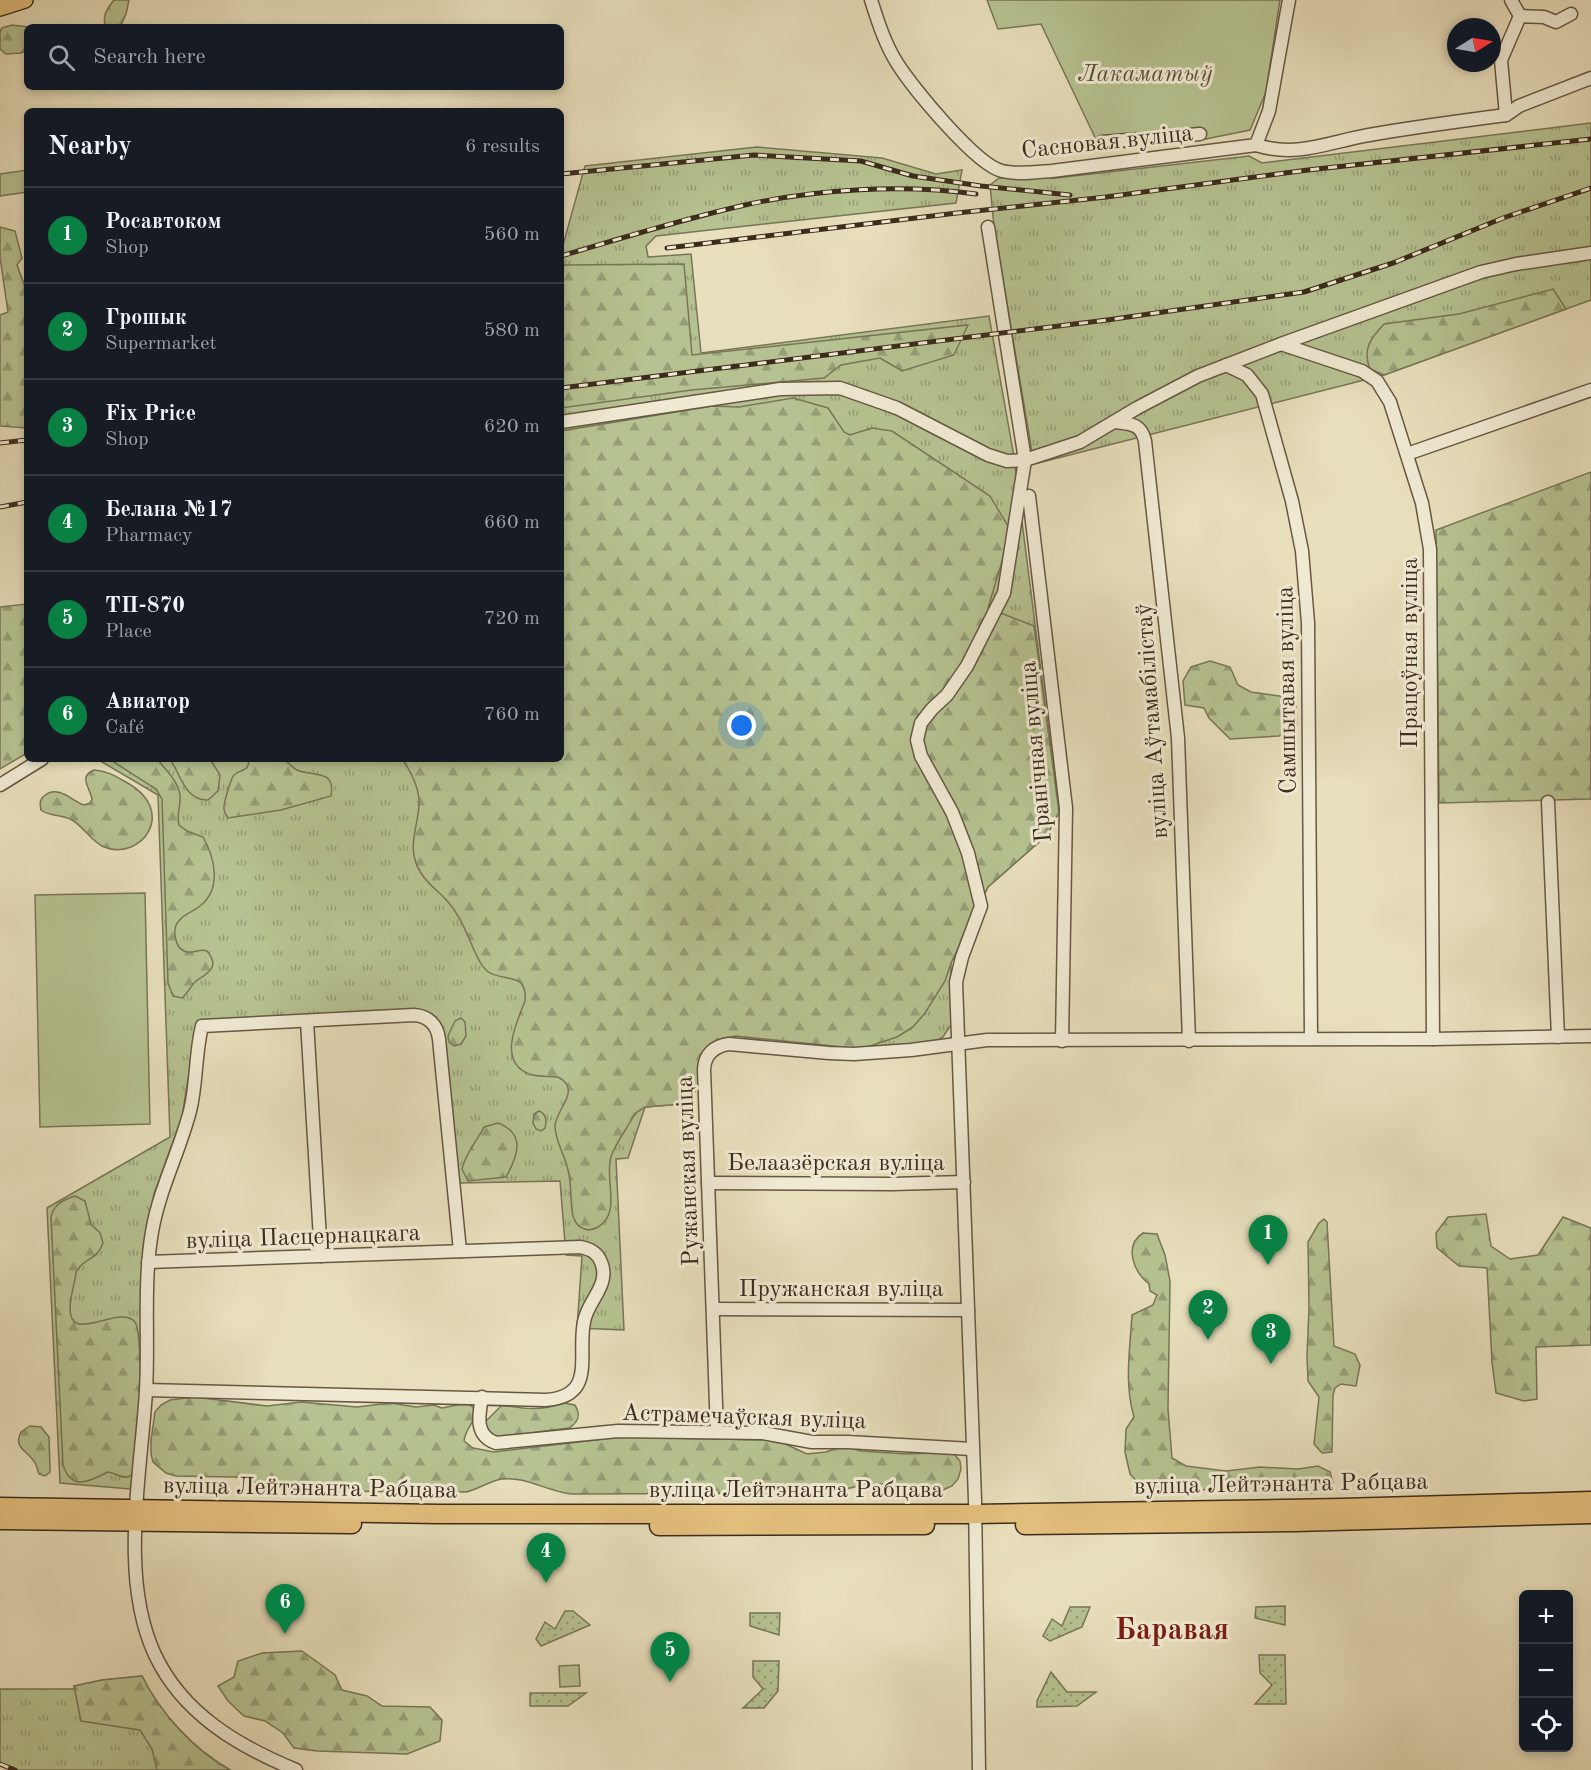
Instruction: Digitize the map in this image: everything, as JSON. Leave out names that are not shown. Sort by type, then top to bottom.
[{"type":"highway","name":"вуліца Лейтэнанта Рабцава","points":[[1317,1515],[1591,1501]]},
{"type":"highway","name":"вуліца Лейтэнанта Рабцава","points":[[0,1507],[136,1516]]},
{"type":"highway","name":"вуліца Лейтэнанта Рабцава","points":[[0,1520],[136,1516],[438,1514],[975,1520],[1591,1514]]},
{"type":"main road","points":[[0,8],[24,0]]},
{"type":"street","name":"Сасновая вуліца","points":[[871,0],[884,39],[898,64],[956,136],[987,164],[1001,171],[1052,171],[1256,145],[1273,150],[1289,151],[1368,135],[1506,115]]},
{"type":"street","points":[[1256,145],[1269,111],[1289,0]]},
{"type":"street","points":[[1512,0],[1520,16],[1501,60],[1506,115],[1519,106],[1591,78]]},
{"type":"street","points":[[1520,16],[1544,17],[1556,22],[1571,14]]},
{"type":"street","points":[[1102,142],[1200,134]]},
{"type":"street","points":[[978,1770],[975,1520],[956,982],[962,957],[981,906],[968,853],[952,812],[921,756],[917,740],[921,723],[947,695],[967,666],[1004,593],[1025,460],[988,227]]},
{"type":"street","points":[[564,422],[780,388],[840,388],[897,408],[988,455],[1007,461],[1025,460],[1080,442],[1198,376],[1281,344],[1481,272],[1516,264],[1591,254]]},
{"type":"street","name":"Працоўная вуліца","points":[[1281,344],[1362,371],[1377,381],[1390,402],[1425,517],[1431,566],[1433,1039]]},
{"type":"street","name":"Самшытавая вуліца","points":[[1226,365],[1247,375],[1262,394],[1292,501],[1302,551],[1307,614],[1311,1038]]},
{"type":"street","points":[[1407,454],[1591,390]]},
{"type":"street","name":"вуліца Аўтамабілістаў","points":[[1114,422],[1136,425],[1145,441],[1178,738],[1189,1041]]},
{"type":"street","name":"Гранічная вуліца","points":[[1029,496],[1066,808],[1062,1041]]},
{"type":"street","points":[[0,785],[37,762]]},
{"type":"street","points":[[1548,802],[1558,1037]]},
{"type":"street","points":[[296,1770],[256,1752],[217,1729],[198,1713],[169,1679],[154,1654],[141,1618],[137,1582],[136,1516],[146,1390],[148,1262],[159,1198],[194,1096],[202,1026],[414,1015],[431,1022],[438,1032],[439,1039],[460,1251]]},
{"type":"street","points":[[307,1021],[321,1256]]},
{"type":"street","points":[[958,1042],[1591,1036]]},
{"type":"street","name":"Ружанская вуліца","points":[[717,1432],[708,1183],[705,1062],[707,1056],[717,1047],[729,1044],[854,1054],[911,1050],[958,1042]]},
{"type":"street","name":"Белаазёрская вуліца","points":[[708,1183],[964,1182]]},
{"type":"street","name":"вуліца Пасцернацкага","points":[[148,1262],[580,1247],[595,1252],[603,1266],[604,1274],[600,1289],[586,1313],[582,1368],[577,1387],[561,1398],[545,1400],[482,1397]]},
{"type":"street","name":"Пружанская вуліца","points":[[713,1308],[968,1310]]},
{"type":"street","points":[[146,1390],[482,1397]]},
{"type":"street","name":"Астрамечаўская вуліца","points":[[482,1397],[478,1420],[480,1427],[483,1434],[496,1443],[618,1431],[717,1432],[769,1434],[812,1442],[972,1449]]},
{"type":"green space","points":[[114,0],[129,0],[121,24],[105,24],[108,9]]},
{"type":"green space","name":"Лакаматыў","points":[[987,0],[1280,0],[1266,92],[1250,130],[1201,140],[1101,150],[1041,24],[998,29]]},
{"type":"green space","points":[[12,25],[24,26],[24,52],[6,54],[0,49],[2,28]]},
{"type":"green space","points":[[1591,123],[1591,300],[1384,375],[1034,464],[994,226],[990,185],[999,178],[1056,178],[1249,156],[1262,163]]},
{"type":"green space","points":[[757,147],[882,158],[936,174],[962,170],[956,203],[656,236],[646,246],[648,257],[691,254],[701,353],[989,316],[1013,451],[1059,812],[1047,835],[988,887],[951,963],[951,1025],[943,1037],[936,1041],[881,1049],[736,1036],[724,1038],[712,1043],[704,1054],[698,1085],[691,1100],[682,1104],[645,1107],[628,1158],[616,1159],[624,1330],[577,1328],[582,1256],[566,1255],[560,1181],[459,1183],[437,1019],[434,1016],[424,1011],[408,1009],[198,1024],[182,1117],[154,1194],[143,1249],[138,1458],[130,1489],[60,1483],[47,1208],[170,1137],[158,795],[102,762],[564,762],[564,241],[585,166]]},
{"type":"green space","points":[[24,170],[24,192],[0,196],[0,174]]},
{"type":"green space","points":[[0,227],[15,231],[22,258],[17,265],[24,284],[24,428],[0,426],[0,315],[8,312],[0,257]]},
{"type":"green space","points":[[684,264],[692,355],[968,325],[954,355],[902,371],[880,358],[841,365],[824,378],[692,390],[564,408],[564,265]]},
{"type":"green space","points":[[1553,289],[1566,309],[1384,375],[1370,369],[1367,350],[1375,334],[1384,324],[1459,314]]},
{"type":"green space","points":[[793,398],[828,408],[844,432],[850,435],[872,428],[892,431],[990,496],[1011,531],[988,608],[1034,626],[1059,812],[1047,835],[988,887],[951,963],[945,981],[925,1013],[913,1027],[897,1037],[861,1049],[736,1036],[712,1043],[704,1054],[698,1085],[691,1100],[682,1104],[645,1107],[633,1117],[611,1157],[609,1213],[598,1227],[587,1230],[579,1226],[573,1216],[567,1164],[555,1132],[556,1120],[566,1100],[568,1088],[565,1082],[558,1077],[529,1074],[519,1068],[514,1060],[512,1040],[525,1001],[525,991],[518,981],[493,974],[483,967],[453,908],[421,873],[413,848],[419,806],[418,793],[412,775],[404,762],[564,762],[564,431],[712,406],[739,407]]},
{"type":"green space","points":[[1591,472],[1591,799],[1439,803],[1436,530]]},
{"type":"green space","points":[[24,604],[24,755],[0,769],[0,607]]},
{"type":"green space","points":[[1210,661],[1230,667],[1238,685],[1251,692],[1287,697],[1296,705],[1297,725],[1279,736],[1230,739],[1209,718],[1204,708],[1185,705],[1183,681],[1191,667]]},
{"type":"green space","points":[[114,762],[159,762],[179,791],[179,825],[203,837],[211,854],[214,882],[211,891],[200,906],[180,919],[176,925],[175,934],[178,946],[184,951],[207,951],[213,966],[182,998],[173,996],[168,983],[162,799],[156,789]]},
{"type":"green space","points":[[172,762],[212,762],[220,775],[218,791],[208,800],[194,796],[184,786]]},
{"type":"green space","points":[[287,762],[297,770],[322,775],[330,781],[331,796],[281,810],[228,818],[224,807],[231,781],[234,775],[246,768],[249,763]]},
{"type":"green space","points":[[94,770],[102,771],[124,781],[141,793],[150,806],[152,819],[149,831],[141,841],[118,850],[104,847],[72,820],[41,810],[42,798],[54,792],[65,794],[84,805],[90,803],[92,799],[86,779]]},
{"type":"green space","points":[[145,893],[150,1124],[40,1127],[35,895]]},
{"type":"green space","points":[[461,1018],[465,1022],[466,1036],[461,1044],[454,1046],[449,1042],[448,1036],[455,1021]]},
{"type":"green space","points":[[539,1111],[546,1120],[545,1128],[541,1131],[536,1129],[533,1123],[534,1114]]},
{"type":"green space","points":[[498,1123],[513,1133],[516,1140],[516,1154],[506,1177],[468,1181],[462,1169],[468,1153],[484,1127]]},
{"type":"green space","points":[[75,1196],[85,1201],[91,1224],[100,1233],[103,1243],[97,1253],[82,1264],[76,1272],[71,1314],[75,1322],[83,1324],[127,1317],[135,1322],[140,1350],[139,1427],[134,1468],[128,1477],[108,1472],[82,1482],[71,1479],[63,1465],[51,1217],[54,1209],[60,1203]]},
{"type":"green space","points":[[1486,1214],[1491,1246],[1510,1259],[1538,1255],[1563,1217],[1591,1228],[1591,1345],[1536,1347],[1537,1399],[1524,1401],[1496,1393],[1487,1268],[1459,1266],[1437,1248],[1436,1233],[1448,1217]]},
{"type":"green space","points":[[1324,1219],[1327,1222],[1334,1346],[1355,1354],[1360,1365],[1356,1386],[1341,1384],[1335,1388],[1332,1452],[1322,1453],[1314,1444],[1319,1397],[1308,1381],[1307,1357],[1308,1242],[1319,1223]]},
{"type":"green space","points":[[1143,1233],[1157,1234],[1165,1255],[1170,1281],[1168,1409],[1172,1458],[1186,1466],[1226,1471],[1260,1467],[1298,1469],[1318,1466],[1330,1472],[1333,1483],[1329,1487],[1313,1493],[1252,1488],[1193,1490],[1141,1486],[1130,1474],[1125,1452],[1126,1429],[1134,1417],[1128,1379],[1132,1315],[1153,1305],[1157,1295],[1150,1291],[1149,1284],[1139,1273],[1133,1259],[1133,1245]]},
{"type":"green space","points":[[195,1397],[267,1406],[301,1402],[357,1407],[390,1403],[416,1407],[434,1405],[442,1408],[467,1403],[474,1408],[474,1414],[464,1441],[473,1448],[494,1452],[621,1437],[768,1440],[781,1442],[807,1454],[826,1452],[843,1446],[861,1451],[907,1454],[947,1452],[954,1454],[960,1461],[961,1469],[958,1479],[952,1486],[943,1490],[920,1491],[892,1484],[865,1484],[832,1493],[572,1494],[511,1479],[497,1480],[466,1492],[283,1490],[235,1477],[176,1476],[166,1473],[153,1462],[151,1440],[155,1412],[170,1400]]},
{"type":"green space","points":[[564,1403],[575,1405],[578,1412],[577,1421],[569,1428],[506,1436],[494,1436],[485,1429],[486,1421],[502,1405],[533,1408]]},
{"type":"green space","points":[[30,1426],[41,1427],[49,1437],[50,1472],[45,1476],[39,1474],[34,1462],[19,1445],[21,1432]]},
{"type":"green space","points":[[1285,1606],[1285,1625],[1255,1618],[1256,1607]]},
{"type":"green space","points":[[1070,1607],[1090,1607],[1082,1627],[1050,1641],[1043,1636],[1052,1619],[1062,1626]]},
{"type":"green space","points":[[565,1611],[573,1611],[590,1625],[541,1646],[536,1639],[545,1622],[555,1629]]},
{"type":"green space","points":[[750,1613],[780,1613],[779,1635],[750,1626]]},
{"type":"green space","points":[[302,1651],[335,1675],[342,1690],[367,1696],[382,1706],[430,1707],[442,1720],[440,1741],[407,1754],[294,1748],[283,1733],[265,1721],[244,1716],[228,1701],[218,1686],[234,1677],[238,1661],[262,1653]]},
{"type":"green space","points":[[1259,1655],[1285,1655],[1286,1704],[1255,1704],[1272,1685],[1260,1673]]},
{"type":"green space","points":[[753,1661],[779,1661],[778,1691],[764,1708],[743,1708],[763,1689],[753,1677]]},
{"type":"green space","points":[[579,1665],[580,1686],[560,1687],[559,1666]]},
{"type":"green space","points":[[1051,1672],[1067,1692],[1096,1692],[1077,1706],[1037,1707],[1037,1701]]},
{"type":"green space","points":[[142,1676],[168,1717],[179,1729],[203,1752],[230,1770],[15,1770],[0,1764],[0,1689],[74,1689],[74,1686],[102,1680]]},
{"type":"green space","points":[[142,1676],[168,1717],[179,1729],[203,1752],[230,1770],[157,1770],[152,1749],[140,1730],[81,1721],[74,1686],[102,1680]]},
{"type":"green space","points":[[530,1693],[586,1693],[568,1706],[530,1706]]},
{"type":"railway","points":[[667,248],[1106,197],[1308,170],[1591,139]]},
{"type":"railway","points":[[564,174],[754,155],[861,161],[913,176],[1070,195]]},
{"type":"railway","points":[[564,388],[1107,320],[1304,292],[1393,263],[1503,218],[1591,188]]},
{"type":"railway","points":[[564,255],[722,210],[801,195],[889,189],[976,194]]},
{"type":"railway","points":[[0,443],[24,440]]},
{"type":"railway","points":[[0,507],[24,503]]},
{"type":"railway","points":[[0,1764],[15,1770]]},
{"type":"place","name":"Росавтоком","points":[[1268,1265]]},
{"type":"place","name":"Грошык","points":[[1208,1340]]},
{"type":"place","name":"Fix Price","points":[[1271,1364]]},
{"type":"place","name":"Белана №17","points":[[546,1583]]},
{"type":"place","name":"Авиатор","points":[[285,1634]]},
{"type":"place","name":"ТП-870","points":[[670,1682]]},
{"type":"district","name":"Баравая","points":[[1172,1629]]}]
